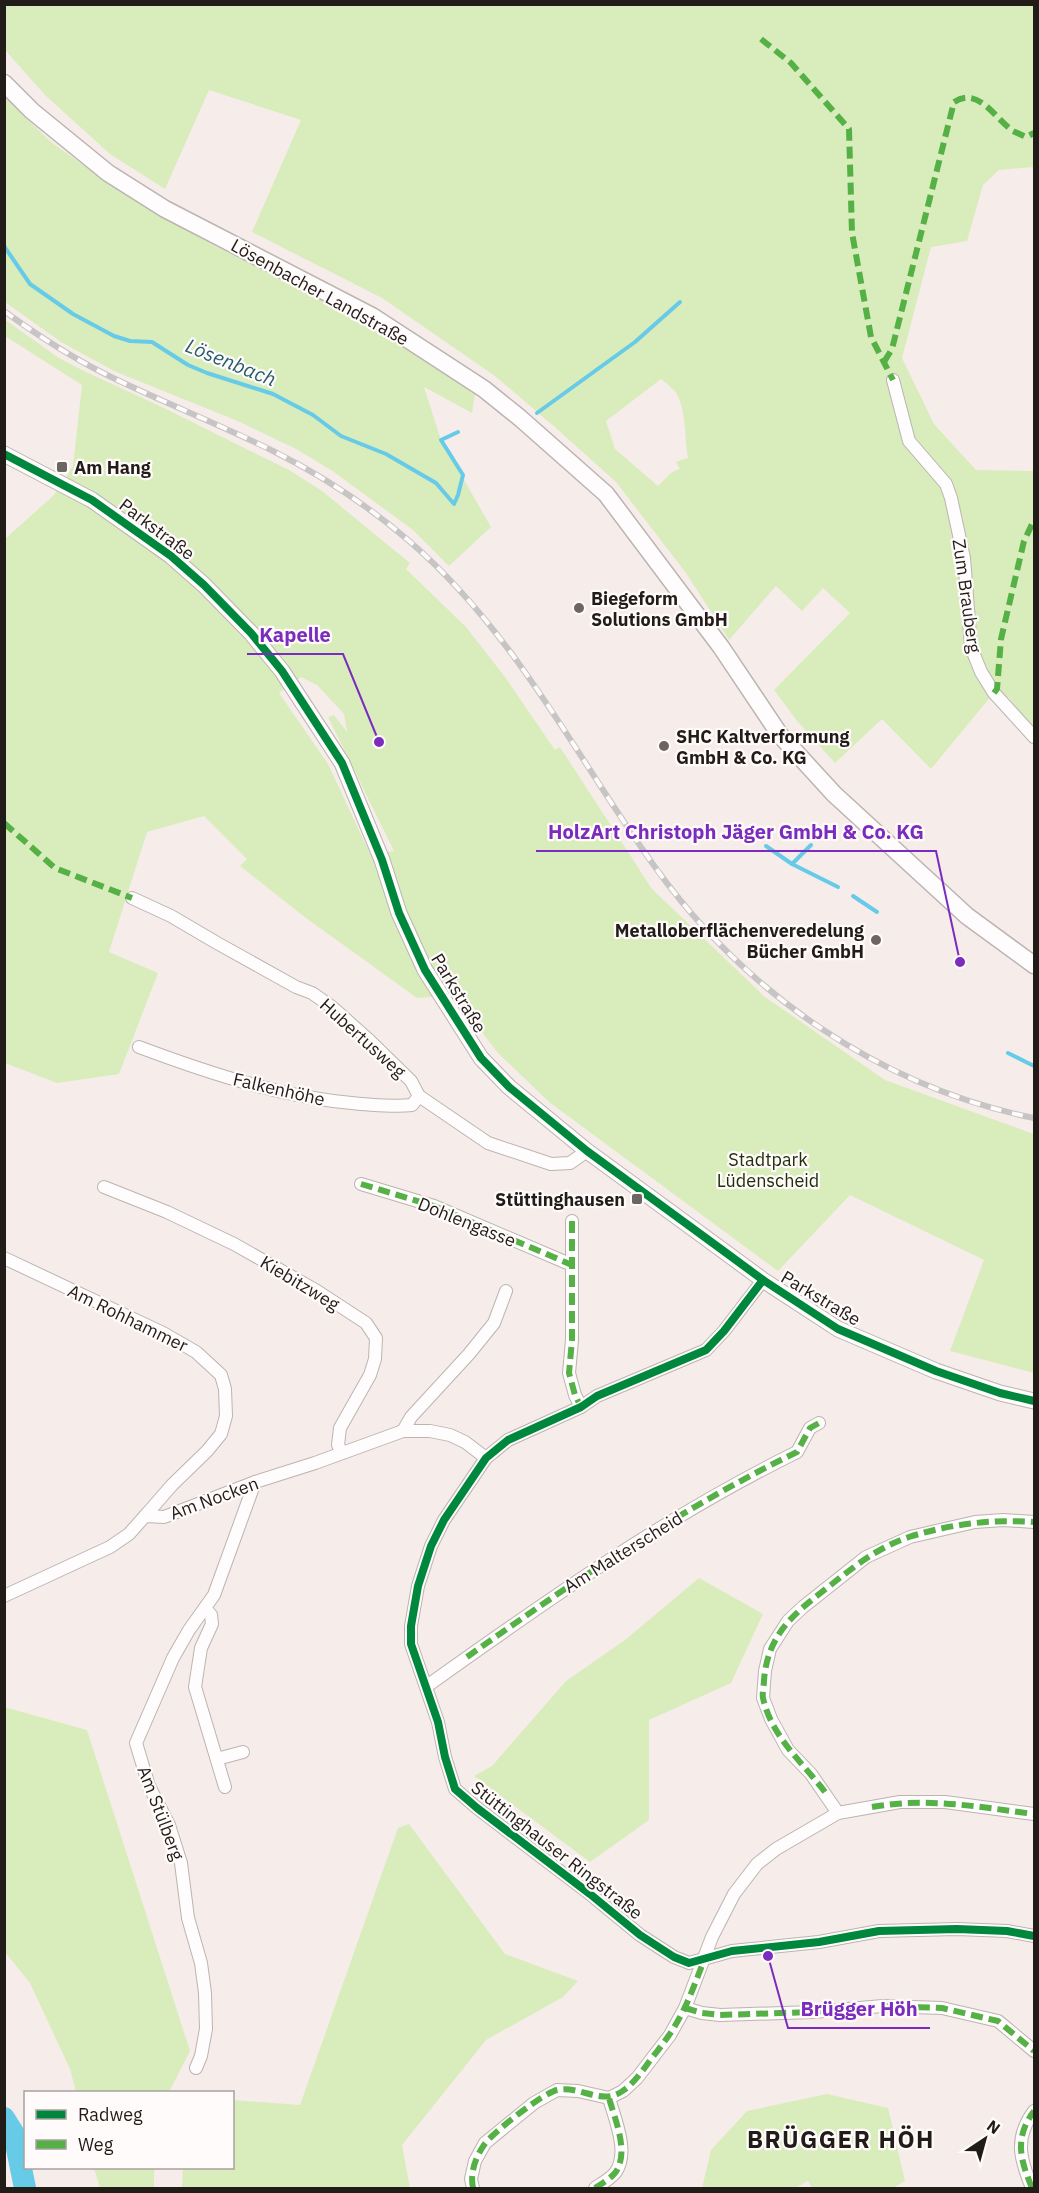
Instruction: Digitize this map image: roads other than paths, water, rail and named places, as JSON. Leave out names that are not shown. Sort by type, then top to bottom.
[{"type":"main road","name":"Lösenbacher Landstraße","points":[[4,83],[32,111],[108,173],[165,209],[372,316],[466,377],[520,418],[606,494],[721,647],[780,735],[834,794],[967,916],[1035,964]]},
{"type":"street","name":"Zum Brauberg","points":[[893,380],[909,441],[946,484],[951,498],[963,558],[971,647],[981,672],[994,693],[1035,737]]},
{"type":"street","name":"Parkstraße","points":[[4,454],[92,500],[162,550],[204,585],[251,633],[282,671],[342,763],[382,860],[399,913],[425,970],[480,1058],[509,1088],[587,1151],[762,1280],[838,1329],[936,1371],[1000,1393],[1035,1401]]},
{"type":"street","name":"Hubertusweg","points":[[132,898],[171,916],[296,987],[312,993],[332,1007],[369,1040],[411,1081],[418,1096],[488,1143],[551,1164],[570,1162],[587,1151]]},
{"type":"street","name":"Falkenhöhe","points":[[139,1047],[283,1094],[333,1102],[397,1107],[412,1105],[418,1096]]},
{"type":"street","name":"Dohlengasse","points":[[361,1184],[434,1206],[572,1265]]},
{"type":"street","name":"Kiebitzweg","points":[[104,1187],[167,1212],[234,1244],[317,1291],[366,1323],[376,1338],[375,1359],[370,1375],[340,1428],[338,1445],[342,1453]]},
{"type":"street","points":[[572,1221],[572,1340],[569,1373],[574,1395],[581,1407]]},
{"type":"street","name":"Am Rohhammer","points":[[4,1258],[163,1333],[196,1352],[221,1375],[225,1389],[226,1416],[221,1434],[207,1452],[172,1485],[146,1516]]},
{"type":"street","name":"Stüttinghauser Ringstraße","points":[[762,1280],[724,1331],[706,1350],[597,1396],[581,1407],[508,1440],[486,1458],[437,1531],[418,1586],[411,1626],[411,1644],[414,1658],[427,1686],[455,1789],[649,1940],[674,1958],[689,1963],[732,1951],[819,1942],[879,1931],[957,1929],[1007,1931],[1035,1936]]},
{"type":"street","points":[[402,1431],[411,1417],[494,1323],[506,1292]]},
{"type":"street","name":"Am Malterscheid","points":[[427,1686],[537,1607],[638,1541],[797,1452],[810,1428],[819,1423]]},
{"type":"street","name":"Am Nocken","points":[[4,1596],[110,1547],[129,1534],[146,1516],[164,1517],[255,1482],[402,1431],[430,1431],[450,1435],[465,1442],[486,1458]]},
{"type":"street","name":"Am Stülberg","points":[[196,2068],[201,2056],[206,2029],[201,1964],[188,1918],[181,1863],[169,1825],[150,1786],[136,1743],[173,1658],[189,1630],[214,1595],[255,1482]]},
{"type":"street","points":[[838,1813],[811,1774],[788,1750],[771,1719],[763,1698],[765,1671],[770,1649],[788,1621],[866,1557],[910,1537],[975,1522],[1003,1520],[1035,1522]]},
{"type":"street","points":[[205,1608],[211,1615],[212,1624],[201,1648],[195,1687],[225,1787]]},
{"type":"street","points":[[217,1759],[243,1752]]},
{"type":"street","points":[[473,2188],[471,2179],[475,2161],[485,2144],[534,2103],[557,2090],[578,2091],[609,2098],[622,2091],[637,2078],[670,2035],[685,2008],[711,1938],[734,1894],[757,1864],[776,1849],[838,1813],[900,1802],[945,1802],[1035,1814]]},
{"type":"street","points":[[685,2008],[720,2015],[813,2012],[883,2006],[942,2008],[998,2021],[1035,2051]]},
{"type":"street","points":[[595,2188],[614,2174],[620,2160],[621,2142],[609,2098]]},
{"type":"street","points":[[1032,2188],[1025,2171],[1021,2134],[1025,2123],[1035,2111]]},
{"type":"waterway","name":"Lösenbach","points":[[4,246],[30,284],[73,314],[114,336],[130,341],[152,342],[188,365],[273,394],[313,415],[341,436],[386,454],[436,483],[454,504],[463,475],[441,440],[458,432]]},
{"type":"waterway","points":[[537,413],[635,342],[680,302]]},
{"type":"waterway","points":[[792,864],[811,845]]},
{"type":"waterway","name":"Lösenbach","points":[[766,846],[792,864],[838,887]]},
{"type":"waterway","name":"Lösenbach","points":[[853,896],[877,912]]},
{"type":"waterway","name":"Lösenbach","points":[[1008,1053],[1034,1066]]},
{"type":"waterway","points":[[4,2118],[14,2134],[25,2188]]},
{"type":"railway","points":[[4,311],[54,345],[94,368],[253,441],[309,470],[343,491],[392,527],[446,576],[481,614],[542,696],[655,867],[691,913],[731,955],[775,994],[821,1028],[871,1058],[923,1084],[978,1104],[1034,1118]]},
{"type":"place","name":"Am Hang","points":[[62,467]]},
{"type":"place","name":"Biegeform Solutions GmbH","points":[[579,608]]},
{"type":"place","name":"Kapelle","points":[[379,742]]},
{"type":"place","name":"SHC Kaltverformung GmbH & Co. KG","points":[[664,746]]},
{"type":"place","name":"Metalloberflächenveredelung Bücher GmbH","points":[[876,940]]},
{"type":"place","name":"HolzArt Christoph Jäger GmbH & Co. KG","points":[[960,962]]},
{"type":"place","name":"Stüttinghausen","points":[[637,1199]]},
{"type":"place","name":"Brügger Höh","points":[[768,1956]]},
{"type":"district","name":"BRÜGGER HÖH","points":[[841,2139]]},
{"type":"park label","name":"Stadtpark Lüdenscheid","points":[[768,1169]]}]
